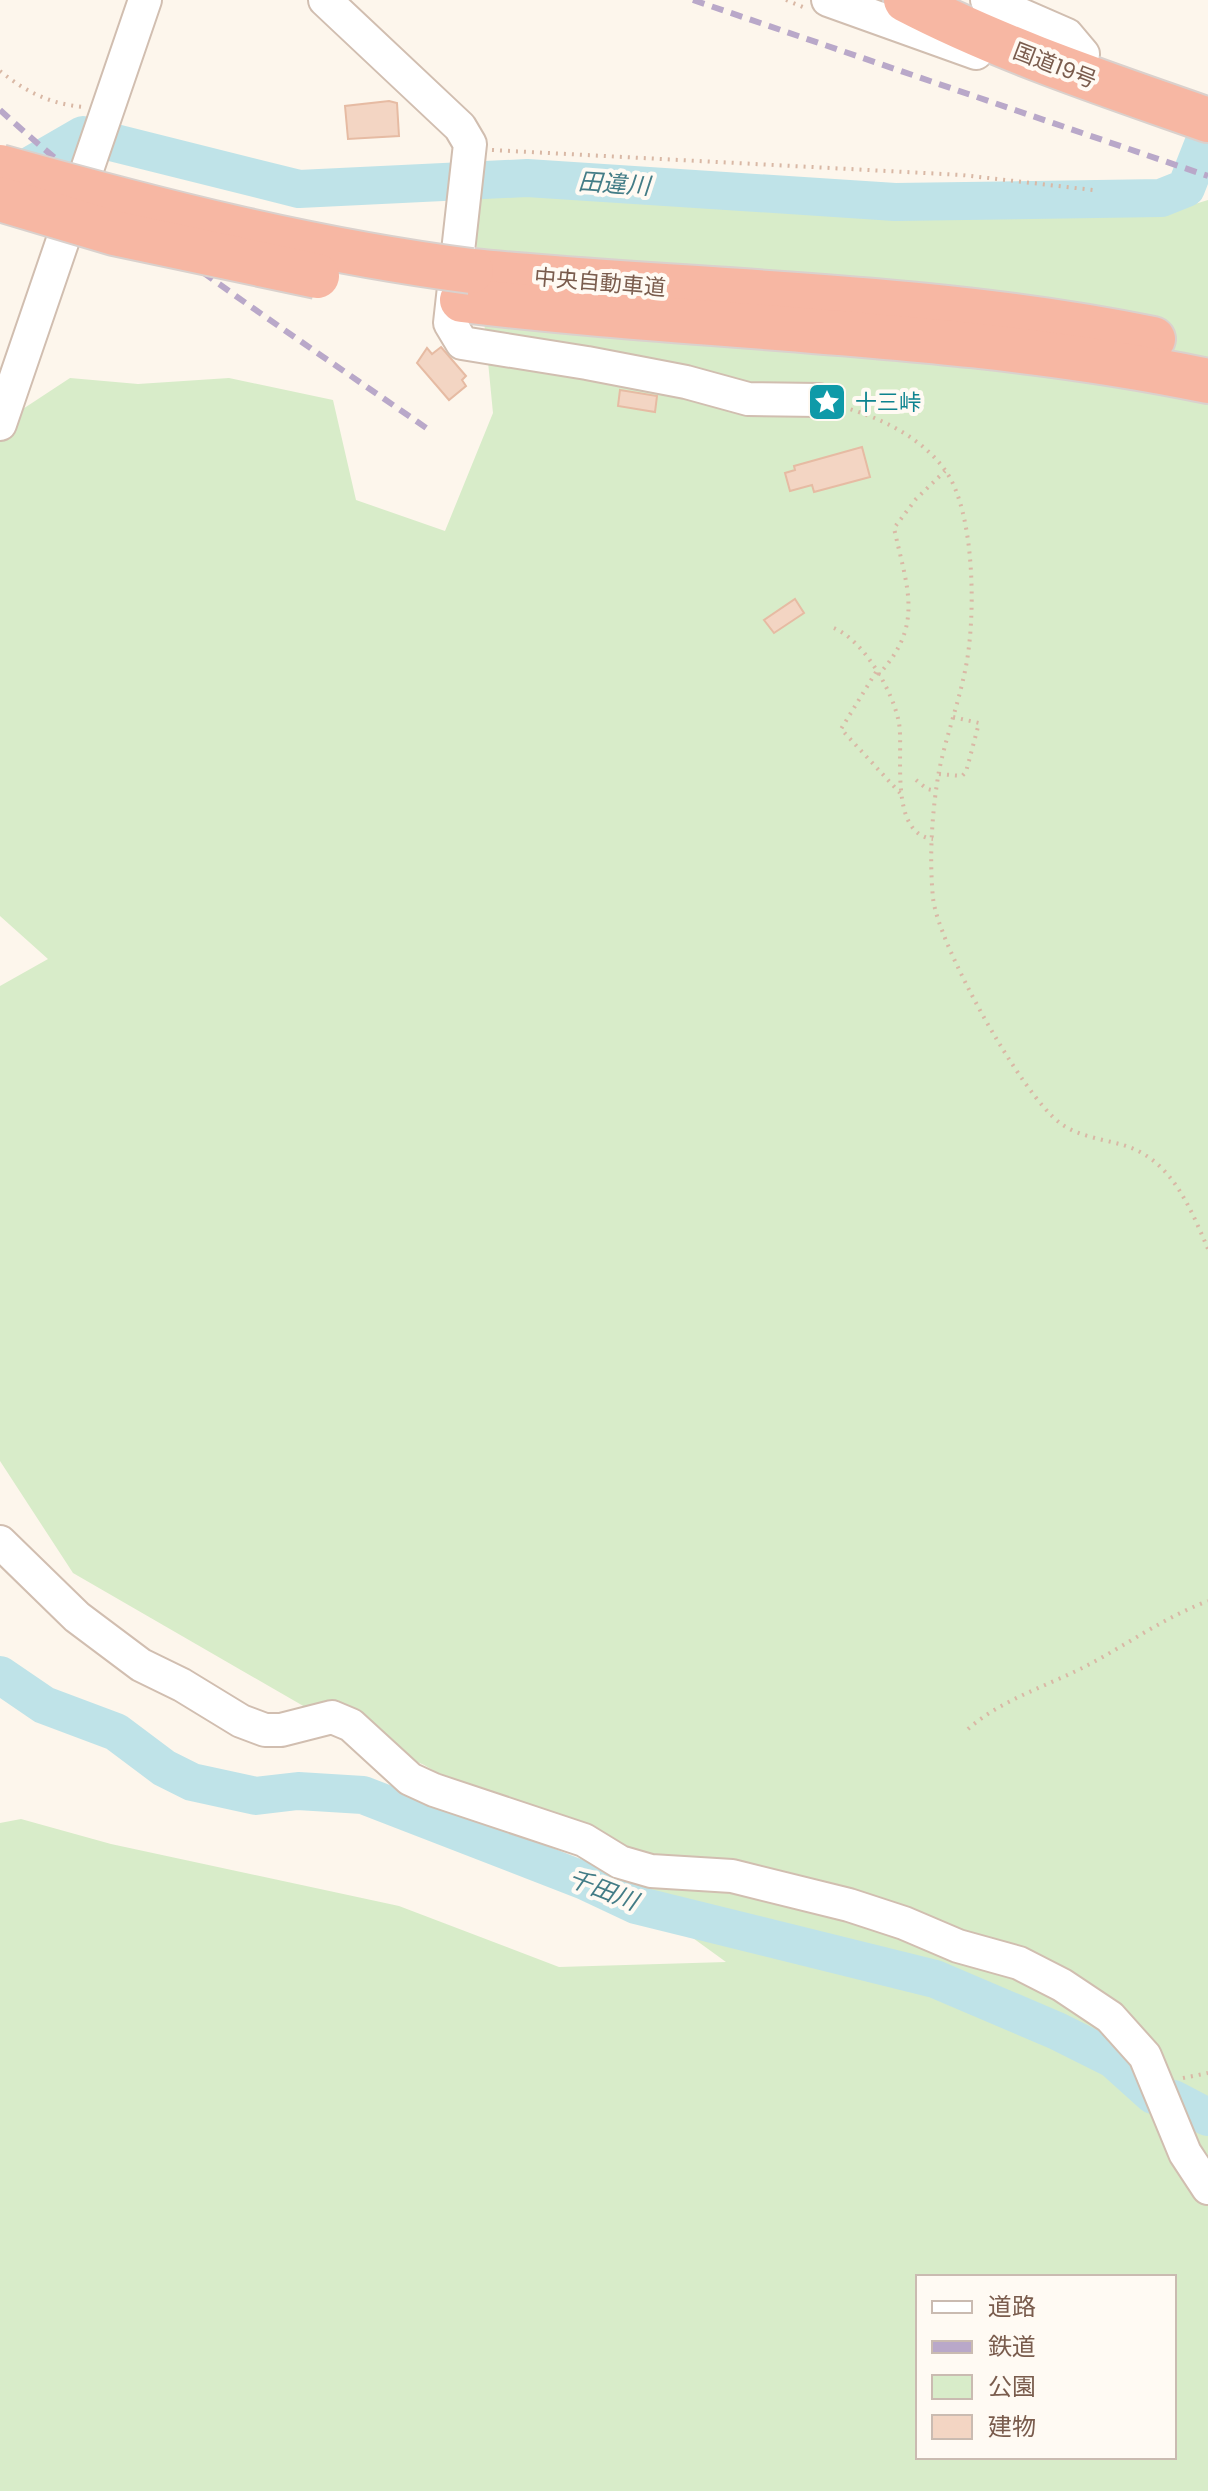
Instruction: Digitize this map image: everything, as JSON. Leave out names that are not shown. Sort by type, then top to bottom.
[{"type":"highway","name":"国道19号","points":[[906,0],[955,26],[1040,60],[1203,115]]},
{"type":"highway","name":"国道19号","points":[[950,0],[1083,54],[1203,115]]},
{"type":"highway","points":[[0,147],[126,184],[140,206]]},
{"type":"highway","name":"中央自動車道","points":[[0,167],[140,206],[389,260],[466,285],[896,304],[1060,323],[1208,350]]},
{"type":"highway","name":"中央自動車道","points":[[0,199],[114,233],[226,259],[969,343],[1141,367],[1208,381]]},
{"type":"street","points":[[0,424],[145,0]]},
{"type":"street","points":[[325,0],[460,127],[470,152],[450,323],[462,343],[601,365],[748,399],[819,400]]},
{"type":"street","points":[[987,0],[1067,35],[1083,54]]},
{"type":"street","points":[[816,4],[1203,115]]},
{"type":"street","points":[[0,1542],[77,1617],[141,1665],[182,1685],[241,1721],[265,1730],[281,1730],[332,1717],[351,1725],[410,1779],[434,1790],[584,1840],[620,1862],[651,1871],[732,1876],[849,1905],[904,1923],[958,1946],[1019,1963],[1062,1985],[1110,2017],[1145,2056],[1185,2153],[1208,2188]]},
{"type":"path","points":[[786,0],[816,4]]},
{"type":"path","points":[[0,71],[23,90],[60,105],[106,113]]},
{"type":"path","points":[[470,152],[962,175],[1093,190]]},
{"type":"path","points":[[819,400],[869,415],[915,440],[945,471],[958,504],[973,599],[971,636],[936,791],[933,902],[940,924],[988,1026],[1015,1068],[1056,1120],[1067,1128],[1132,1148],[1169,1175],[1187,1201],[1208,1249]]},
{"type":"path","points":[[933,839],[917,831],[900,794],[841,729],[877,674],[898,653],[908,624],[910,600],[894,528],[916,499],[945,471]]},
{"type":"path","points":[[834,628],[848,634],[877,674],[899,723],[900,794]]},
{"type":"path","points":[[939,774],[962,776],[966,772],[979,723],[953,717]]},
{"type":"path","points":[[916,780],[927,789],[936,791]]},
{"type":"path","points":[[968,1729],[981,1717],[1208,1601]]},
{"type":"green space","points":[[471,187],[587,191],[901,216],[1172,211],[1208,200],[1208,2491],[0,2491],[0,1823],[21,1819],[111,1844],[399,1906],[559,1967],[726,1962],[566,1846],[424,1765],[338,1726],[73,1573],[0,1461],[0,986],[48,959],[0,916],[0,424],[70,378],[138,384],[229,378],[333,400],[356,500],[445,531],[493,413]]},
{"type":"building","points":[[389,101],[397,103],[399,136],[348,139],[345,106]]},
{"type":"building","points":[[441,347],[466,376],[462,380],[466,386],[449,400],[417,363],[427,348],[432,354]]},
{"type":"building","points":[[620,390],[657,396],[655,412],[618,406]]},
{"type":"building","points":[[862,447],[870,477],[814,492],[812,485],[790,491],[785,473],[795,470],[794,466]]},
{"type":"building","points":[[795,599],[804,613],[774,633],[764,620]]},
{"type":"waterway","name":"田違川","points":[[0,183],[83,135],[299,189],[527,178],[895,202],[1161,198],[1186,188],[1208,132]]},
{"type":"waterway","name":"千田川","points":[[0,1675],[44,1705],[116,1732],[164,1768],[192,1782],[256,1796],[298,1791],[363,1795],[585,1881],[636,1905],[935,1979],[1057,2031],[1113,2059],[1153,2095],[1173,2099],[1208,2117]]},
{"type":"railway","points":[[693,0],[1208,176]]},
{"type":"railway","points":[[0,110],[156,238],[432,432]]},
{"type":"place","name":"十三峠","points":[[827,402]]}]
